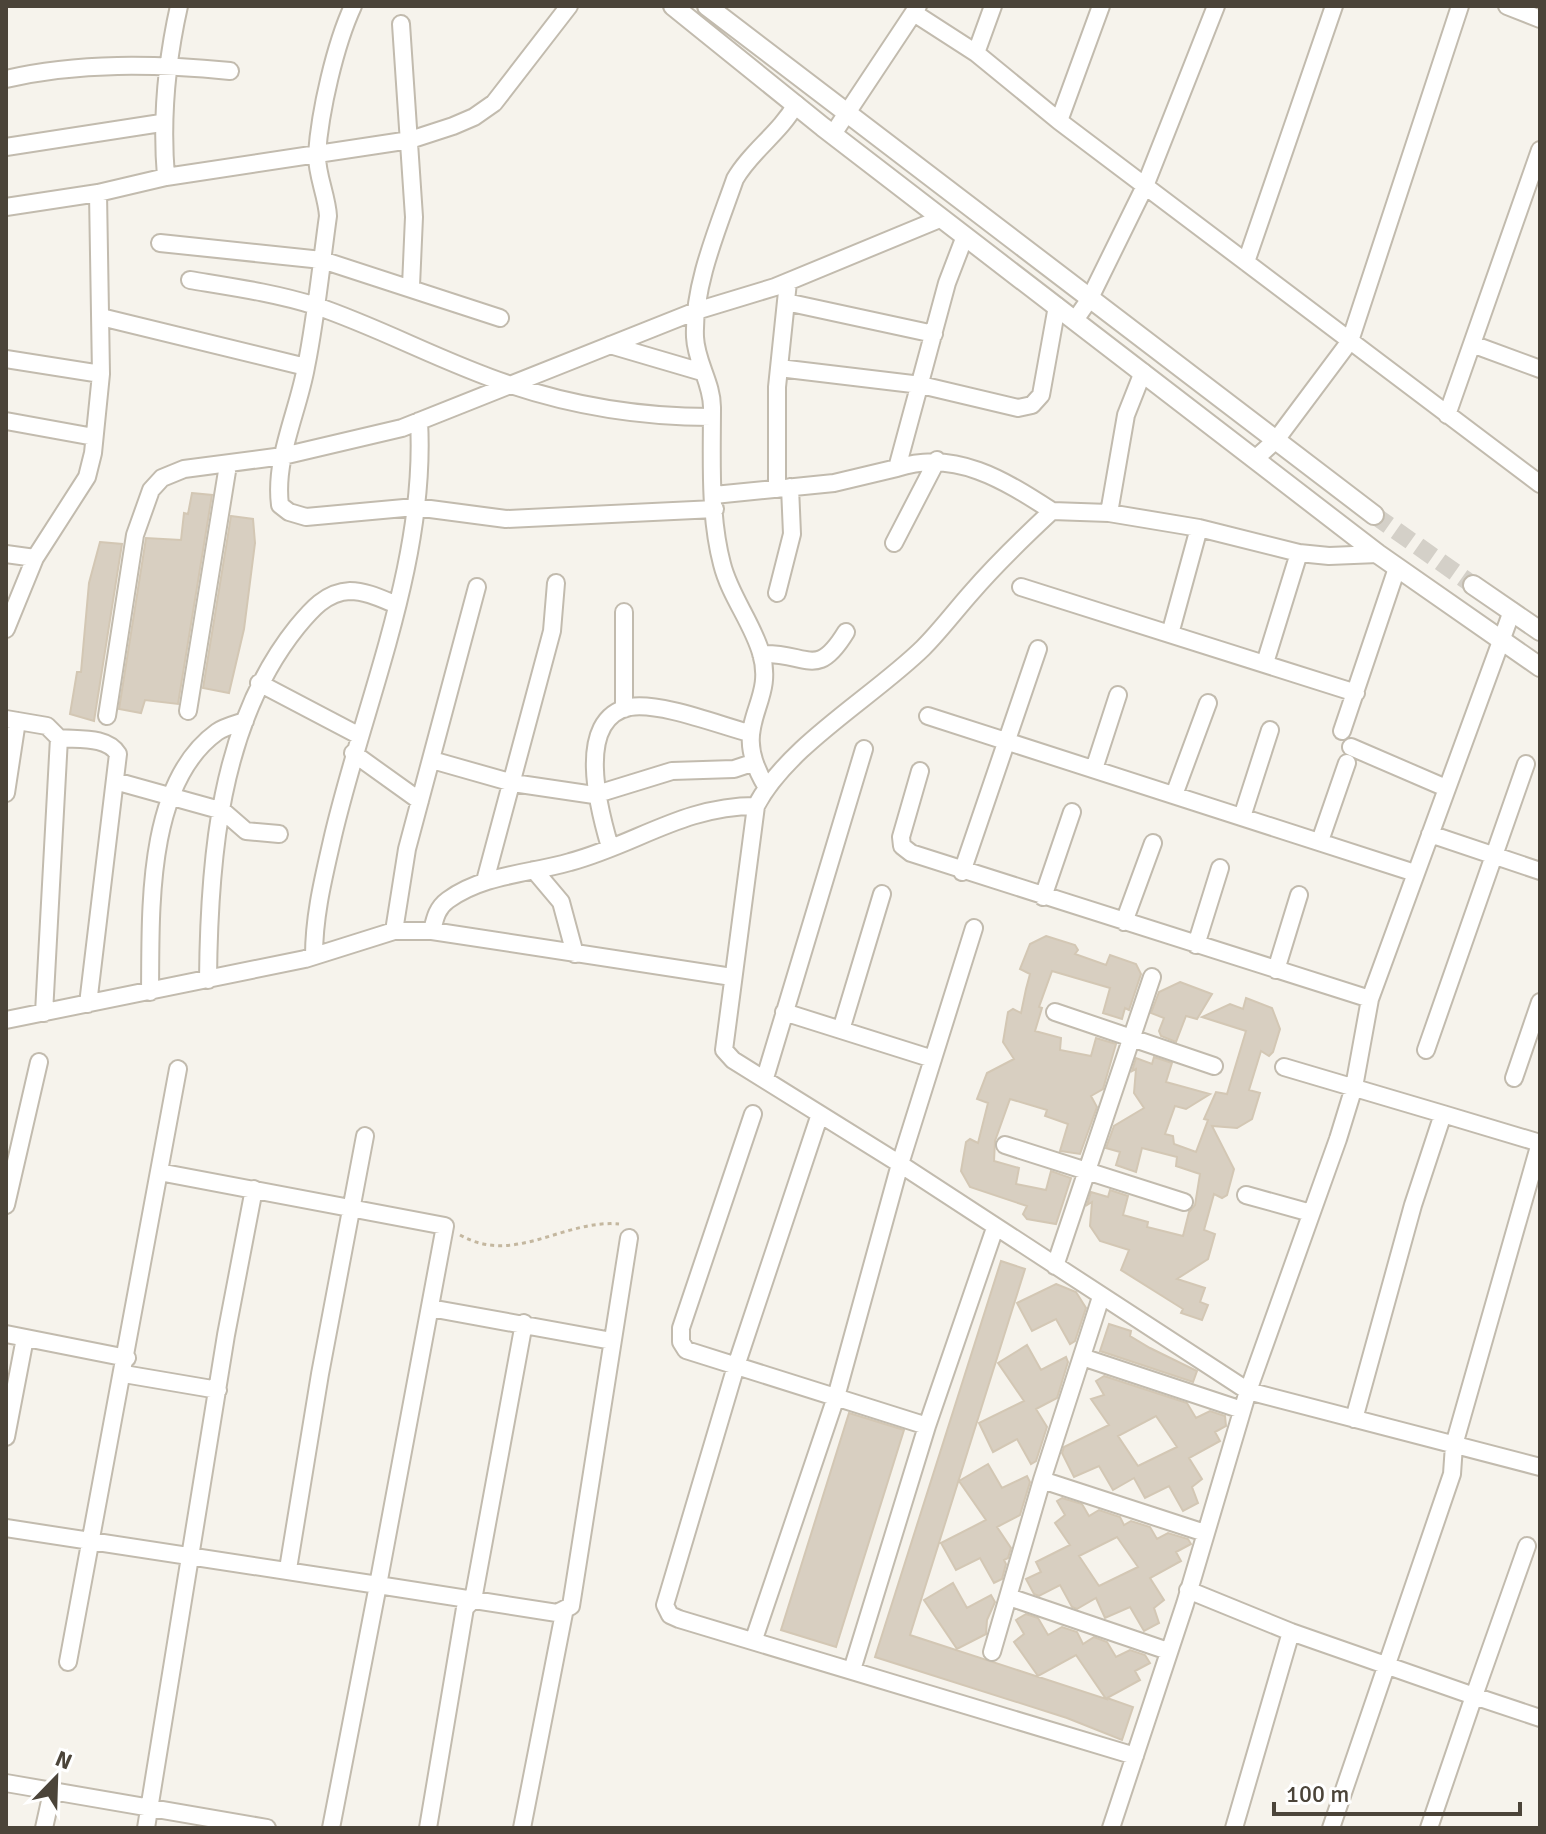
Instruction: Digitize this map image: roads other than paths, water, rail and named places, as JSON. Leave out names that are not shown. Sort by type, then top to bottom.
[{"type":"street","points":[[166,177],[161,123],[166,65],[179,6]]},
{"type":"street","points":[[353,6],[343,33],[317,157],[327,193],[328,216],[306,367],[283,456],[278,491],[280,505],[289,512],[306,517],[415,507],[506,519],[714,502],[784,488],[834,483],[903,462],[937,460],[973,467],[1016,487],[1052,511],[1109,513],[1199,528],[1299,553],[1329,556],[1378,554]]},
{"type":"street","points":[[6,207],[98,193],[166,177],[317,157],[410,140],[474,117],[494,103],[569,6]]},
{"type":"street","points":[[673,6],[833,134],[1378,554],[1540,667]]},
{"type":"street","points":[[707,6],[728,13],[847,115],[1374,515]]},
{"type":"street","points":[[976,53],[993,6]]},
{"type":"street","points":[[1059,121],[1101,6]]},
{"type":"street","points":[[1075,320],[1089,300],[1145,186],[1216,6]]},
{"type":"street","points":[[1246,262],[1334,6]]},
{"type":"street","points":[[1255,459],[1276,440],[1350,341],[1460,6]]},
{"type":"street","points":[[1507,6],[1540,19]]},
{"type":"street","points":[[833,134],[916,10],[1540,484]]},
{"type":"street","points":[[401,24],[414,217],[411,286]]},
{"type":"street","points":[[6,79],[63,70],[166,65],[230,71]]},
{"type":"street","points":[[766,786],[752,763],[749,733],[761,691],[761,654],[726,579],[714,502],[710,391],[702,372],[695,337],[696,311],[700,287],[735,179],[742,166],[779,129],[796,104]]},
{"type":"street","points":[[6,147],[161,123]]},
{"type":"street","points":[[1447,415],[1540,150]]},
{"type":"street","points":[[6,629],[35,558],[87,477],[101,374],[98,193]]},
{"type":"street","points":[[107,716],[141,510],[162,478],[184,469],[283,456],[419,421],[696,311],[788,282],[942,218]]},
{"type":"street","points":[[903,462],[934,334],[965,236]]},
{"type":"street","points":[[160,243],[322,260],[411,286],[500,318]]},
{"type":"street","points":[[190,280],[315,306],[508,384],[614,410],[711,417]]},
{"type":"street","points":[[777,593],[787,565],[792,534],[775,438],[788,282]]},
{"type":"street","points":[[786,302],[934,334]]},
{"type":"street","points":[[779,368],[921,385],[1018,408],[1032,405],[1041,395],[1057,306]]},
{"type":"street","points":[[101,317],[306,367]]},
{"type":"street","points":[[1472,344],[1540,369]]},
{"type":"street","points":[[610,345],[702,372]]},
{"type":"street","points":[[6,359],[101,374]]},
{"type":"street","points":[[1109,513],[1126,415],[1143,372]]},
{"type":"street","points":[[6,421],[94,437]]},
{"type":"street","points":[[314,956],[319,895],[353,753],[397,605],[421,484],[419,421]]},
{"type":"street","points":[[894,543],[937,460]]},
{"type":"street","points":[[188,711],[228,465]]},
{"type":"street","points":[[1052,511],[925,645],[881,687],[784,765],[766,786],[756,806],[724,1050],[733,1060],[900,1164],[1248,1391],[1540,1467]]},
{"type":"street","points":[[1170,634],[1199,528]]},
{"type":"street","points":[[1265,663],[1299,553]]},
{"type":"street","points":[[6,554],[35,558]]},
{"type":"street","points":[[1342,731],[1397,568]]},
{"type":"street","points":[[485,881],[552,631],[556,583]]},
{"type":"street","points":[[1473,585],[1540,631]]},
{"type":"street","points":[[394,931],[399,882],[477,587]]},
{"type":"street","points":[[1021,587],[1356,693]]},
{"type":"street","points":[[208,980],[209,912],[223,811],[245,721],[259,683],[286,641],[313,608],[328,597],[349,591],[397,605]]},
{"type":"street","points":[[1111,1828],[1248,1391],[1354,1087],[1370,999],[1512,611]]},
{"type":"street","points":[[624,612],[624,709]]},
{"type":"street","points":[[761,654],[823,661],[832,655],[846,632]]},
{"type":"street","points":[[962,872],[1038,649]]},
{"type":"street","points":[[259,683],[358,735]]},
{"type":"street","points":[[1094,769],[1118,695]]},
{"type":"street","points":[[1174,795],[1208,703]]},
{"type":"street","points":[[610,847],[594,795],[602,725],[612,713],[624,709],[654,708],[749,733]]},
{"type":"street","points":[[928,716],[1415,873]]},
{"type":"street","points":[[6,793],[12,720],[52,728],[59,738],[44,1013]]},
{"type":"street","points":[[150,992],[157,855],[170,796],[198,749],[219,730],[245,721]]},
{"type":"street","points":[[1242,817],[1270,730]]},
{"type":"street","points":[[59,738],[113,746],[118,754],[88,1004]]},
{"type":"street","points":[[765,1078],[864,749]]},
{"type":"street","points":[[353,753],[420,801]]},
{"type":"street","points":[[1320,841],[1349,755],[1446,788]]},
{"type":"street","points":[[432,760],[513,783],[594,795],[672,771],[734,769],[752,763]]},
{"type":"street","points":[[1426,1050],[1526,764]]},
{"type":"street","points":[[920,771],[902,846],[962,872],[1370,999]]},
{"type":"street","points":[[115,781],[223,811],[246,831],[279,834]]},
{"type":"street","points":[[432,931],[435,914],[444,902],[485,881],[573,862],[698,812],[727,806],[756,806]]},
{"type":"street","points":[[1043,897],[1072,812]]},
{"type":"street","points":[[1430,834],[1540,871]]},
{"type":"street","points":[[1124,922],[1153,843]]},
{"type":"street","points":[[1196,945],[1220,868]]},
{"type":"street","points":[[534,870],[561,902],[575,954]]},
{"type":"street","points":[[841,1030],[882,894]]},
{"type":"street","points":[[1276,970],[1299,895]]},
{"type":"street","points":[[754,1639],[836,1397],[900,1164],[974,928]]},
{"type":"street","points":[[6,1004],[12,1019],[44,1013],[314,956],[394,931],[432,931],[732,977]]},
{"type":"street","points":[[1055,1266],[1152,977]]},
{"type":"street","points":[[1514,1078],[1540,1002]]},
{"type":"street","points":[[784,1012],[933,1059]]},
{"type":"street","points":[[1055,1012],[1214,1066]]},
{"type":"street","points":[[6,1205],[39,1062]]},
{"type":"street","points":[[1284,1067],[1540,1143],[1454,1445],[1452,1474],[1331,1828]]},
{"type":"street","points":[[68,1662],[126,1366],[178,1069]]},
{"type":"street","points":[[753,1114],[681,1328],[681,1342],[686,1350],[927,1426]]},
{"type":"street","points":[[820,1114],[736,1366],[665,1605],[670,1615],[679,1619],[754,1639],[1135,1756]]},
{"type":"street","points":[[1354,1419],[1413,1205],[1443,1114]]},
{"type":"street","points":[[288,1569],[365,1136]]},
{"type":"street","points":[[1005,1145],[1184,1202]]},
{"type":"street","points":[[159,1172],[445,1226],[331,1828]]},
{"type":"street","points":[[146,1828],[254,1189]]},
{"type":"street","points":[[1246,1195],[1311,1213]]},
{"type":"street","points":[[852,1670],[927,1426],[995,1228]]},
{"type":"street","points":[[522,1828],[564,1613],[571,1606],[629,1238]]},
{"type":"street","points":[[992,1652],[1042,1480],[1101,1297]]},
{"type":"street","points":[[430,1308],[612,1341]]},
{"type":"street","points":[[428,1828],[465,1608],[473,1600],[524,1323]]},
{"type":"street","points":[[6,1334],[218,1390]]},
{"type":"street","points":[[6,1437],[25,1338]]},
{"type":"street","points":[[1082,1357],[1242,1410]]},
{"type":"street","points":[[1042,1480],[1205,1533]]},
{"type":"street","points":[[6,1528],[564,1613]]},
{"type":"street","points":[[1429,1828],[1527,1546]]},
{"type":"street","points":[[1188,1590],[1291,1632],[1540,1718]]},
{"type":"street","points":[[1009,1597],[1168,1651]]},
{"type":"street","points":[[1234,1828],[1291,1632]]},
{"type":"street","points":[[6,1783],[267,1828]]},
{"type":"street","points":[[44,1828],[52,1792]]},
{"type":"tunnel","points":[[1374,515],[1473,585]]}]
